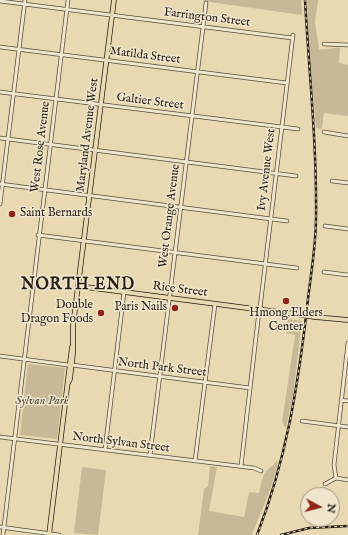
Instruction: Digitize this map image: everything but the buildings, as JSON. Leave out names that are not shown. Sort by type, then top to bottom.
[{"type":"main road","name":"Maryland Avenue West","points":[[49,535],[61,444],[78,286],[91,196],[114,0]]},
{"type":"main road","name":"Rice Street","points":[[78,286],[348,320]]},
{"type":"street","name":"West Rose Avenue","points":[[3,535],[38,235],[68,0]]},
{"type":"street","name":"Farrington Street","points":[[0,1],[25,2],[203,26],[293,36]]},
{"type":"street","points":[[0,204],[1,184],[9,139],[25,2]]},
{"type":"street","name":"West Orange Avenue","points":[[150,455],[206,3]]},
{"type":"street","name":"Ivy Avenue West","points":[[241,466],[293,36]]},
{"type":"street","points":[[324,44],[348,45]]},
{"type":"street","name":"Matilda Street","points":[[0,47],[287,83]]},
{"type":"street","name":"Galtier Street","points":[[0,92],[298,130]]},
{"type":"street","points":[[324,132],[348,136]]},
{"type":"street","points":[[0,138],[296,176]]},
{"type":"street","points":[[332,181],[348,183]]},
{"type":"street","points":[[1,184],[287,221]]},
{"type":"street","points":[[325,226],[348,229]]},
{"type":"street","points":[[38,235],[297,268]]},
{"type":"street","points":[[324,272],[348,275]]},
{"type":"street","points":[[104,450],[124,292]]},
{"type":"street","points":[[195,461],[215,304]]},
{"type":"street","points":[[336,478],[334,465],[343,376],[348,343]]},
{"type":"street","name":"North Park Street","points":[[0,356],[250,388]]},
{"type":"street","points":[[343,376],[348,377]]},
{"type":"street","points":[[341,400],[348,401]]},
{"type":"street","points":[[302,421],[348,427]]},
{"type":"street","name":"North Sylvan Street","points":[[0,437],[241,466],[254,468],[261,471]]},
{"type":"street","points":[[325,484],[336,478],[348,480]]},
{"type":"street","points":[[0,527],[49,535],[59,535]]},
{"type":"green space","points":[[203,0],[301,0],[302,15],[203,1]]},
{"type":"green space","points":[[307,0],[318,0],[315,22],[319,49],[324,50],[340,48],[339,63],[348,65],[348,116],[324,113],[322,129],[316,128],[309,50]]},
{"type":"green space","points":[[288,319],[302,321],[293,395],[286,428],[282,422],[295,335],[286,333]]},
{"type":"green space","name":"Sylvan Park","points":[[28,364],[65,368],[57,439],[20,435]]},
{"type":"green space","points":[[277,460],[272,484],[252,535],[198,535],[204,489],[208,486],[210,466],[217,467],[209,511],[244,517],[249,492],[259,493],[264,474]]},
{"type":"green space","points":[[82,467],[106,470],[98,535],[74,533]]},
{"type":"railway","points":[[257,535],[276,479],[290,423],[303,337],[315,240],[315,163],[305,0]]},
{"type":"railway","points":[[281,535],[309,528],[348,526]]},
{"type":"place","name":"Saint Bernards","points":[[12,214]]},
{"type":"place","name":"Hmong Elders Center","points":[[286,301]]},
{"type":"place","name":"Paris Nails","points":[[175,308]]},
{"type":"place","name":"Double Dragon Foods","points":[[101,313]]},
{"type":"district","name":"NORTH END","points":[[78,286]]}]
